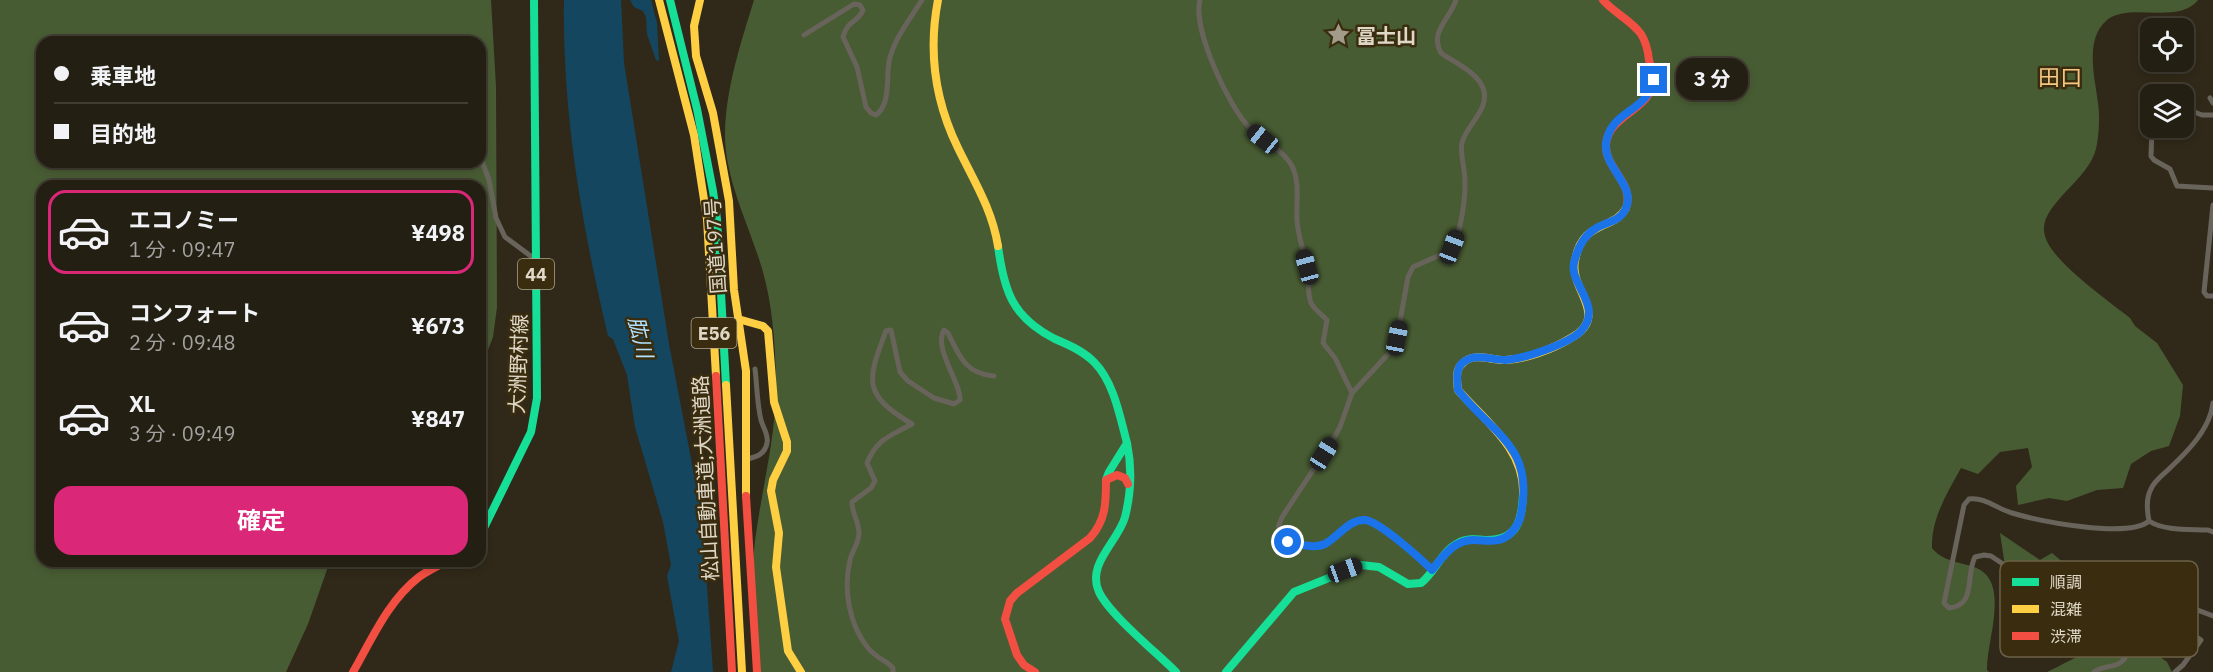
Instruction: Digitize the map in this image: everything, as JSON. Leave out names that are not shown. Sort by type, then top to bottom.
[{"type":"main road","name":"大洲野村線","points":[[486,524],[523,451],[535,416],[537,398],[534,0]]},
{"type":"main road","name":"松山自動車道;大洲道路","points":[[659,0],[694,135],[707,219],[732,672]]},
{"type":"main road","name":"松山自動車道;大洲道路","points":[[670,0],[703,132],[717,219],[742,672]]},
{"type":"main road","name":"国道197号","points":[[700,0],[694,26],[696,56],[713,113],[724,169],[729,201],[734,290],[746,372],[746,490],[757,672]]},
{"type":"main road","points":[[938,0],[933,39],[938,94],[957,148],[987,203],[997,239],[1004,285],[1018,312],[1030,324],[1045,335],[1076,349],[1098,365],[1127,443],[1130,455],[1130,479],[1125,517],[1121,528],[1098,563],[1095,575],[1096,585],[1101,597],[1109,607],[1176,672]]},
{"type":"main road","points":[[1226,672],[1299,588],[1361,565],[1372,564],[1382,567],[1405,583],[1414,585],[1426,580],[1456,543],[1466,539],[1499,540],[1512,533],[1521,518],[1524,481],[1520,461],[1512,448],[1458,390],[1456,379],[1463,362],[1472,357],[1495,360],[1521,358],[1574,337],[1584,328],[1588,314],[1587,300],[1574,276],[1573,266],[1577,252],[1583,239],[1594,229],[1619,218],[1628,200],[1627,190],[1610,163],[1606,143],[1611,129],[1620,117],[1645,100],[1654,80],[1644,38],[1638,29],[1603,0]]},
{"type":"main road","points":[[738,319],[763,326],[768,332],[774,402],[787,442],[787,451],[773,480],[771,491],[779,533],[776,567],[788,651],[801,672]]},
{"type":"main road","points":[[1035,672],[1024,665],[1012,646],[1005,611],[1017,593],[1098,529],[1106,507],[1108,472],[1118,461],[1127,443]]},
{"type":"main road","points":[[1106,480],[1118,474],[1125,478],[1128,484]]},
{"type":"main road","points":[[353,672],[391,608],[419,577],[436,567]]},
{"type":"street","points":[[804,34],[854,4],[860,5],[863,10],[861,16],[849,23],[843,37],[857,67],[866,107],[876,115],[881,111],[885,102],[887,73],[894,47],[922,0]]},
{"type":"street","points":[[1200,0],[1198,17],[1200,30],[1235,110],[1250,128],[1288,159],[1294,169],[1298,190],[1297,220],[1307,267],[1311,303],[1326,320],[1323,343],[1335,358],[1352,393]]},
{"type":"street","points":[[1432,570],[1377,524],[1365,520],[1354,522],[1324,545],[1311,546],[1288,542],[1278,531],[1284,514],[1340,427],[1352,393],[1391,351],[1397,338],[1408,277],[1413,267],[1449,251],[1458,233],[1465,186],[1462,140],[1480,112],[1484,90],[1478,80],[1441,53],[1437,46],[1437,38],[1456,0]]},
{"type":"street","points":[[2194,112],[2213,115]]},
{"type":"street","points":[[2152,138],[2151,156],[2170,169],[2177,186],[2213,188]]},
{"type":"street","points":[[484,168],[496,218],[505,237],[536,260]]},
{"type":"street","points":[[2213,205],[2204,292],[2207,296],[2213,296]]},
{"type":"street","points":[[893,672],[888,662],[878,658],[867,647],[856,627],[846,599],[850,559],[859,537],[859,526],[852,512],[852,502],[871,488],[875,481],[867,463],[871,452],[881,440],[912,424],[877,397],[873,390],[872,373],[876,355],[886,331],[891,330],[900,372],[908,381],[934,398],[954,404],[960,400],[960,393],[950,371],[941,338],[944,330],[969,367],[974,371],[994,376]]},
{"type":"street","points":[[747,459],[759,456],[768,443],[761,420],[755,369]]},
{"type":"street","points":[[2213,403],[2209,419],[2202,431],[2183,456],[2151,488],[2147,510],[2149,521],[2155,525],[2213,532]]},
{"type":"street","points":[[2000,562],[1991,556],[1975,557],[1970,566],[1969,588],[1965,600],[1959,607],[1949,608],[1944,603],[1964,505],[1969,499],[1985,500],[2015,514],[2080,527],[2130,528],[2145,525],[2149,521]]},
{"type":"street","points":[[2198,610],[2213,616]]},
{"type":"street","points":[[2094,672],[2103,666],[2119,664],[2125,657]]},
{"type":"street","points":[[2175,672],[2189,657]]},
{"type":"green space","points":[[0,0],[491,0],[496,87],[497,307],[493,337],[486,355],[486,180],[36,180],[36,567],[328,567],[308,624],[286,672],[0,672]]},
{"type":"green space","points":[[754,0],[2198,0],[2190,7],[2179,11],[2116,15],[2100,28],[2093,48],[2093,71],[2099,114],[2096,149],[2083,172],[2048,214],[2044,225],[2045,236],[2050,246],[2069,269],[2157,343],[2183,385],[2180,416],[2169,446],[2151,451],[2131,464],[2123,488],[2097,490],[2067,501],[2049,498],[2018,505],[2016,486],[2032,467],[2028,448],[2000,452],[1978,474],[1961,468],[1937,517],[1932,548],[1946,558],[1974,567],[1985,574],[1992,584],[1995,598],[1987,670],[1989,672],[756,672],[753,573],[755,541],[776,400],[775,349],[767,288],[732,181],[725,132],[731,82]]},
{"type":"green space","points":[[2000,533],[2040,560],[2052,553],[2061,561],[2004,561]]},
{"type":"green space","points":[[2076,657],[2160,657],[2167,662],[2172,672],[2047,672]]},
{"type":"water","name":"肱川","points":[[564,0],[621,0],[624,63],[669,344],[702,516],[713,672],[671,672],[679,641],[667,576],[671,565],[663,522],[635,427],[627,375],[613,339],[608,336],[582,211],[566,85]]},
{"type":"water","points":[[630,0],[651,0],[657,23],[659,61],[656,60],[647,34],[646,17],[643,11],[634,7]]},
{"type":"traffic: fast","points":[[486,524],[531,432],[537,398],[534,0]]},
{"type":"traffic: fast","points":[[670,0],[697,109],[713,191],[717,219],[726,385]]},
{"type":"traffic: fast","points":[[998,246],[1007,289],[1020,312],[1040,331],[1085,355],[1094,362],[1107,379],[1127,443]]},
{"type":"traffic: fast","points":[[1106,480],[1127,443],[1130,471],[1127,508],[1121,526],[1100,563],[1096,582],[1099,592],[1123,622],[1176,672]]},
{"type":"traffic: fast","points":[[1226,672],[1294,592],[1361,565],[1379,567],[1408,584],[1421,583],[1447,551],[1458,543],[1472,539],[1496,539],[1511,533],[1519,521],[1523,494]]},
{"type":"traffic: slow","points":[[659,0],[694,135],[707,219],[716,376]]},
{"type":"traffic: slow","points":[[700,0],[694,26],[696,56],[713,113],[729,201],[734,290],[746,371],[746,496]]},
{"type":"traffic: slow","points":[[938,0],[934,57],[939,94],[950,130],[987,207],[998,246]]},
{"type":"traffic: slow","points":[[1523,494],[1522,478],[1510,449],[1458,390],[1458,369],[1466,360],[1477,357],[1506,360],[1540,353],[1564,342],[1582,330],[1588,321],[1588,312],[1575,272],[1575,261],[1579,248],[1584,238],[1591,232],[1614,220],[1626,208]]},
{"type":"traffic: slow","points":[[738,319],[763,326],[768,331],[774,402],[787,442],[787,451],[773,480],[771,491],[779,533],[776,567],[788,651],[801,672]]},
{"type":"traffic: slow","points":[[726,385],[742,672]]},
{"type":"traffic: jam","points":[[1603,0],[1641,34],[1653,74],[1651,89],[1646,98],[1615,126],[1606,144],[1610,161],[1626,191],[1628,199],[1626,208]]},
{"type":"traffic: jam","points":[[716,376],[732,672]]},
{"type":"traffic: jam","points":[[1035,672],[1024,665],[1017,655],[1005,619],[1010,601],[1017,593],[1090,538],[1102,518],[1106,480],[1117,475],[1125,478],[1128,484]]},
{"type":"traffic: jam","points":[[746,496],[757,672]]},
{"type":"traffic: jam","points":[[353,672],[398,597],[419,577],[436,567]]},
{"type":"place","name":"冨士山","points":[[1338,35]]},
{"type":"district","name":"田口","points":[[2060,76]]},
{"type":"route","points":[[1288,542],[1311,546],[1324,545],[1354,522],[1365,520],[1377,524],[1432,570],[1456,543],[1466,539],[1499,540],[1512,533],[1521,518],[1524,500],[1524,481],[1520,461],[1512,448],[1458,390],[1456,379],[1458,370],[1463,362],[1472,357],[1495,360],[1521,358],[1574,337],[1584,328],[1588,314],[1587,300],[1574,276],[1573,266],[1577,252],[1583,239],[1594,229],[1619,218],[1628,200],[1627,190],[1610,163],[1606,143],[1611,129],[1620,117],[1645,100],[1654,80]]}]
